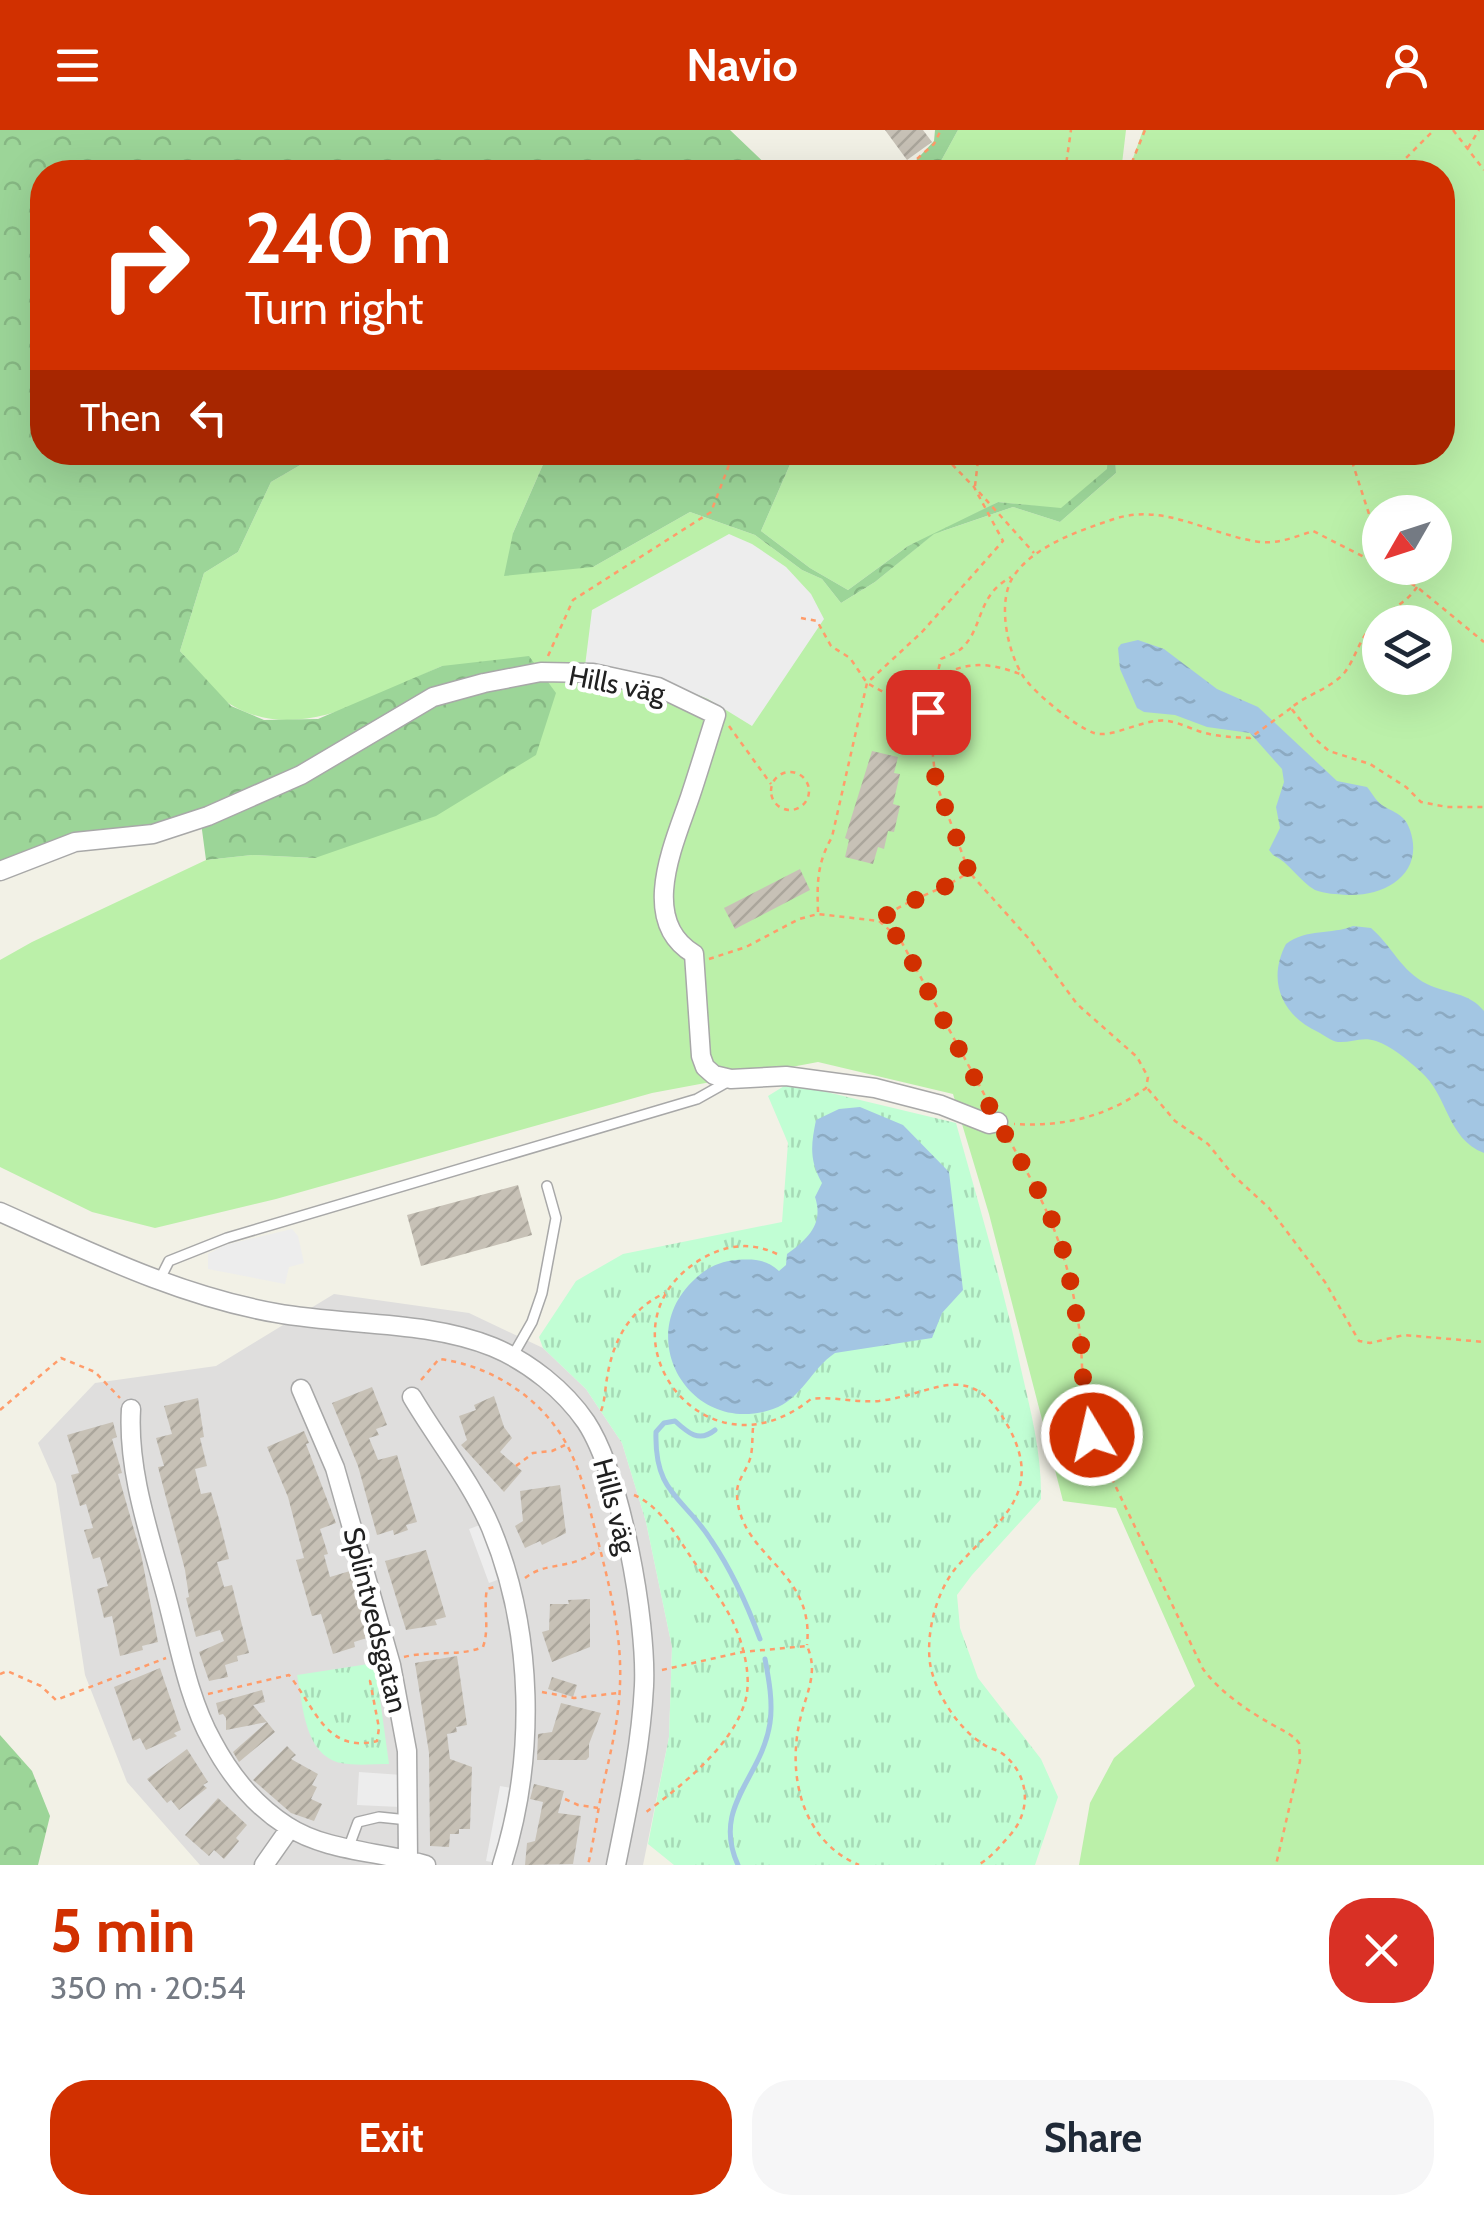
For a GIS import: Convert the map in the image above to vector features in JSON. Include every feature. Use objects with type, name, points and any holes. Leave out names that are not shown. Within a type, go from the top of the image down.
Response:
[{"type":"street","name":"Hills väg","points":[[0,871],[75,842],[153,834],[208,816],[300,776],[434,697],[484,682],[541,672],[593,673],[658,687],[716,715]]},
{"type":"street","points":[[716,715],[666,876],[664,899],[669,929],[694,954],[701,1056],[714,1075],[731,1079],[786,1076],[875,1088],[940,1105],[989,1124],[998,1122]]},
{"type":"street","name":"Hills väg","points":[[0,1212],[120,1267],[193,1294],[276,1314],[454,1335],[494,1347],[560,1390],[588,1425],[607,1471],[641,1613],[644,1684],[638,1748],[616,1865]]},
{"type":"street","name":"Splintvedsgatan","points":[[131,1410],[129,1444],[182,1654],[210,1738],[232,1776],[263,1808],[290,1828],[348,1849],[417,1862],[408,1820],[407,1751],[390,1660],[336,1468],[301,1389]]},
{"type":"street","points":[[412,1397],[472,1489],[490,1526],[505,1567],[523,1650],[521,1764],[502,1865]]},
{"type":"street","points":[[264,1865],[290,1828]]},
{"type":"lane","points":[[160,1280],[169,1262],[227,1238],[697,1099],[731,1079]]},
{"type":"lane","points":[[512,1357],[532,1322],[542,1293],[556,1218],[547,1186]]},
{"type":"lane","points":[[348,1849],[358,1822],[379,1817],[408,1820]]},
{"type":"path","points":[[916,160],[934,144],[941,130]]},
{"type":"path","points":[[1067,160],[1072,130]]},
{"type":"path","points":[[1133,160],[1145,130]]},
{"type":"path","points":[[1404,160],[1434,130]]},
{"type":"path","points":[[1452,130],[1484,170]]},
{"type":"path","points":[[1467,150],[1478,130]]},
{"type":"path","points":[[541,672],[573,600],[712,512],[729,465]]},
{"type":"path","points":[[952,465],[1034,553]]},
{"type":"path","points":[[818,914],[816,875],[821,855],[832,837],[867,683],[922,632],[1003,541],[974,488],[977,465]]},
{"type":"path","points":[[1352,465],[1362,495]]},
{"type":"path","points":[[998,1122],[1043,1125],[1103,1113],[1146,1088],[1148,1077],[1137,1057],[1077,1004],[1030,940],[969,872],[936,783],[928,712],[941,660],[962,648],[982,605],[1034,553],[1136,512],[1172,515],[1218,532],[1265,542],[1314,531],[1362,556]]},
{"type":"path","points":[[1013,576],[1005,600],[1008,633],[1022,675]]},
{"type":"path","points":[[938,678],[954,668],[992,664],[1022,675],[1056,707],[1094,733],[1168,721],[1206,734],[1252,737],[1305,696],[1334,684],[1346,671],[1370,627],[1402,604],[1417,586],[1484,642]]},
{"type":"path","points":[[800,618],[816,621],[831,646],[850,658],[867,683],[914,709],[928,712]]},
{"type":"path","points":[[1291,708],[1329,751],[1370,764],[1406,786],[1421,802],[1484,807]]},
{"type":"path","points":[[716,715],[726,722],[772,786],[772,798],[786,810],[799,808],[807,798],[808,786],[796,774],[778,776],[772,786]]},
{"type":"path","points":[[879,921],[890,912],[946,888],[969,872]]},
{"type":"path","points":[[694,954],[708,960],[728,954],[818,914],[879,921],[900,939],[1046,1204],[1064,1253],[1083,1357],[1083,1408],[1092,1435],[1203,1669],[1232,1697],[1289,1732],[1299,1743],[1295,1785],[1276,1865]]},
{"type":"path","points":[[1146,1088],[1176,1121],[1208,1144],[1233,1175],[1269,1208],[1325,1282],[1359,1341],[1370,1343],[1404,1335],[1484,1342]]},
{"type":"path","points":[[777,1254],[753,1245],[718,1251],[683,1274],[666,1292],[656,1312],[654,1328],[663,1373],[689,1407],[727,1423],[753,1426],[768,1424],[796,1411],[811,1399],[882,1400],[908,1396],[924,1388],[964,1384],[987,1398],[1012,1434],[1021,1466],[1021,1484],[1014,1504],[1002,1522],[953,1572],[940,1596],[929,1636],[930,1666],[948,1706],[983,1744],[1011,1762],[1026,1796],[1026,1812],[1015,1830],[978,1865]]},
{"type":"path","points":[[597,1416],[603,1408],[608,1373],[621,1332],[646,1302],[666,1292]]},
{"type":"path","points":[[0,1410],[61,1358],[96,1372],[131,1410]]},
{"type":"path","points":[[412,1397],[422,1377],[439,1360],[488,1371],[529,1399],[566,1444],[584,1488],[610,1589],[618,1636],[619,1693],[588,1865]]},
{"type":"path","points":[[753,1426],[751,1456],[737,1496],[749,1534],[797,1590],[809,1625],[807,1646],[814,1660],[812,1685],[800,1719],[796,1781],[806,1813],[820,1838],[844,1859],[859,1865]]},
{"type":"path","points":[[516,1466],[533,1453],[552,1452],[566,1444]]},
{"type":"path","points":[[630,1493],[646,1500],[671,1528],[734,1623],[748,1672],[745,1704],[732,1728],[714,1751],[644,1814]]},
{"type":"path","points":[[662,1670],[742,1652],[807,1646]]},
{"type":"path","points":[[0,1674],[7,1671],[41,1686],[56,1700],[145,1664],[182,1654]]},
{"type":"path","points":[[525,1693],[574,1698],[619,1693]]},
{"type":"path","points":[[565,1799],[600,1808]]},
{"type":"shaded area","points":[[729,534],[786,567],[811,594],[824,619],[752,726],[708,699],[655,678],[585,666],[592,610]]},
{"type":"shaded area","points":[[292,1229],[298,1236],[304,1263],[289,1267],[285,1284],[208,1269],[208,1254],[225,1245]]},
{"type":"shaded area","points":[[334,1294],[469,1313],[543,1348],[586,1389],[622,1443],[646,1522],[672,1647],[669,1737],[643,1865],[200,1865],[127,1782],[85,1675],[56,1484],[38,1443],[95,1383],[216,1366]]},
{"type":"shaded area","points":[[480,1525],[500,1579],[489,1583],[469,1529]]},
{"type":"shaded area","points":[[359,1772],[402,1775],[400,1807],[357,1805]]},
{"type":"shaded area","points":[[500,1786],[511,1788],[497,1863],[486,1861]]},
{"type":"green space","points":[[0,130],[730,130],[761,160],[30,160],[30,465],[300,465],[271,482],[238,552],[204,573],[180,651],[231,706],[264,720],[318,719],[442,666],[529,656],[556,693],[536,755],[436,816],[315,858],[252,855],[206,860],[200,815],[0,864]]},
{"type":"green space","points":[[935,130],[958,130],[942,160],[916,160],[934,141]]},
{"type":"green space","points":[[958,130],[1126,130],[1122,160],[942,160]]},
{"type":"green space","points":[[1143,130],[1484,130],[1484,1865],[1079,1865],[1090,1803],[1114,1758],[1195,1686],[1116,1508],[1063,1501],[989,1214],[953,1094],[818,1062],[652,1093],[276,1199],[155,1228],[92,1212],[0,1167],[0,960],[206,860],[252,855],[315,858],[442,666],[367,701],[314,717],[287,720],[261,717],[235,707],[213,689],[180,651],[204,573],[238,552],[271,482],[300,465],[543,465],[513,533],[593,567],[690,512],[755,535],[802,570],[822,579],[841,603],[875,582],[931,536],[908,546],[848,590],[810,568],[761,531],[790,465],[1108,465],[1061,509],[998,502],[940,532],[1013,507],[1060,522],[1116,473],[1116,465],[1455,465],[1455,160],[1132,160]]},
{"type":"green space","points":[[543,465],[790,465],[761,531],[810,568],[848,590],[908,546],[998,502],[1061,508],[1107,465],[1116,465],[1116,473],[1060,522],[1013,507],[934,534],[875,582],[841,603],[822,579],[802,570],[755,535],[690,512],[593,567],[504,576],[513,533]]},
{"type":"green space","points":[[789,1083],[956,1123],[999,1276],[1038,1450],[1041,1483],[1041,1499],[957,1595],[960,1628],[978,1678],[1041,1759],[1058,1797],[1035,1865],[674,1865],[648,1844],[669,1737],[672,1647],[646,1522],[622,1443],[586,1389],[543,1348],[539,1337],[576,1281],[623,1254],[782,1222],[788,1143],[768,1096]]},
{"type":"green space","points":[[375,1663],[389,1764],[341,1763],[319,1750],[312,1739],[297,1675]]},
{"type":"green space","points":[[0,1735],[32,1771],[50,1816],[38,1865],[0,1865]]},
{"type":"water","points":[[1138,640],[1164,649],[1217,689],[1258,707],[1337,781],[1367,787],[1380,803],[1399,814],[1408,825],[1413,846],[1407,870],[1388,887],[1361,895],[1323,892],[1304,882],[1269,850],[1280,828],[1276,807],[1284,782],[1282,769],[1250,733],[1207,727],[1175,715],[1137,708],[1120,669],[1118,648]]},
{"type":"water","points":[[1353,926],[1371,928],[1418,979],[1465,997],[1484,1011],[1484,1153],[1462,1137],[1430,1081],[1399,1054],[1371,1040],[1333,1040],[1305,1025],[1287,1006],[1278,983],[1280,957],[1286,944],[1302,936]]},
{"type":"water","points":[[860,1107],[903,1125],[949,1172],[963,1290],[942,1313],[932,1338],[835,1353],[792,1398],[773,1409],[743,1414],[717,1409],[695,1396],[679,1377],[670,1353],[669,1328],[677,1302],[699,1275],[719,1264],[754,1260],[779,1271],[786,1265],[787,1254],[816,1223],[815,1197],[822,1183],[812,1152],[816,1120],[839,1109]]},
{"type":"building","points":[[885,130],[923,130],[932,142],[907,160]]},
{"type":"building","points":[[872,751],[898,757],[894,773],[900,774],[893,804],[900,806],[894,832],[888,831],[884,849],[878,847],[873,864],[845,857],[849,840],[845,838]]},
{"type":"building","points":[[800,869],[810,890],[735,929],[724,908]]},
{"type":"building","points":[[518,1185],[532,1235],[421,1266],[407,1215]]},
{"type":"building","points":[[372,1387],[387,1425],[376,1429],[379,1435],[369,1438],[378,1460],[397,1455],[417,1522],[394,1535],[393,1530],[377,1535],[358,1466],[332,1403]]},
{"type":"building","points":[[494,1396],[504,1427],[512,1438],[500,1452],[522,1471],[504,1492],[461,1445],[467,1440],[459,1416],[476,1410],[474,1405]]},
{"type":"building","points":[[198,1398],[204,1437],[200,1438],[207,1466],[195,1469],[201,1494],[211,1492],[219,1519],[229,1559],[217,1562],[224,1587],[232,1585],[249,1653],[225,1665],[228,1677],[209,1681],[199,1652],[224,1641],[220,1630],[196,1637],[186,1598],[189,1597],[185,1570],[158,1467],[164,1466],[156,1438],[172,1434],[164,1406]]},
{"type":"building","points":[[113,1422],[117,1437],[112,1439],[122,1473],[118,1474],[141,1554],[158,1642],[120,1656],[112,1616],[104,1618],[97,1589],[108,1586],[100,1557],[93,1559],[84,1530],[93,1528],[86,1504],[80,1506],[71,1475],[79,1473],[67,1435]]},
{"type":"building","points":[[304,1431],[336,1523],[320,1529],[330,1577],[350,1571],[370,1637],[333,1654],[321,1614],[312,1616],[296,1560],[304,1558],[288,1497],[267,1447]]},
{"type":"building","points":[[560,1485],[566,1533],[542,1545],[540,1541],[525,1548],[515,1526],[523,1521],[520,1491]]},
{"type":"building","points":[[426,1550],[446,1617],[435,1620],[437,1625],[406,1630],[385,1561]]},
{"type":"building","points":[[590,1599],[590,1647],[552,1662],[542,1632],[549,1630],[550,1604]]},
{"type":"building","points":[[457,1656],[467,1725],[447,1734],[450,1759],[472,1767],[470,1829],[450,1834],[449,1847],[430,1846],[429,1753],[415,1663]]},
{"type":"building","points":[[160,1668],[181,1730],[174,1733],[177,1736],[146,1750],[140,1738],[133,1741],[114,1687]]},
{"type":"building","points":[[552,1677],[577,1685],[573,1697],[548,1689]]},
{"type":"building","points":[[262,1690],[265,1702],[253,1705],[267,1722],[226,1730],[226,1718],[219,1715],[216,1703]]},
{"type":"building","points":[[561,1703],[601,1713],[586,1760],[537,1760],[538,1734],[552,1732]]},
{"type":"building","points":[[267,1722],[275,1732],[239,1762],[233,1752]]},
{"type":"building","points":[[287,1746],[296,1755],[291,1759],[318,1774],[311,1799],[322,1804],[314,1821],[291,1813],[253,1780]]},
{"type":"building","points":[[187,1749],[208,1782],[203,1785],[207,1788],[179,1810],[171,1800],[167,1803],[147,1779]]},
{"type":"building","points":[[534,1784],[564,1791],[558,1813],[581,1816],[573,1864],[525,1865],[527,1843],[535,1841],[543,1802],[530,1799]]},
{"type":"building","points":[[218,1798],[247,1825],[224,1859],[214,1850],[209,1856],[185,1835]]},
{"type":"waterway","points":[[715,1430],[699,1436],[675,1421],[664,1423],[656,1432],[660,1469],[665,1482],[726,1564],[760,1639]]},
{"type":"waterway","points":[[738,1865],[730,1826],[770,1723],[765,1659]]},
{"type":"route","points":[[928,712],[936,783],[969,872],[946,888],[890,912],[879,921],[900,939],[1046,1204],[1072,1289],[1083,1357],[1083,1408],[1092,1435]]}]
